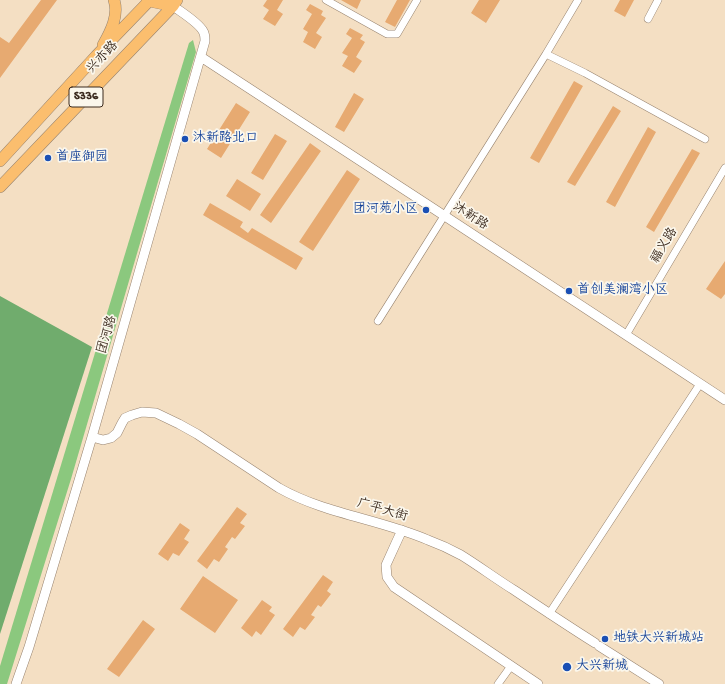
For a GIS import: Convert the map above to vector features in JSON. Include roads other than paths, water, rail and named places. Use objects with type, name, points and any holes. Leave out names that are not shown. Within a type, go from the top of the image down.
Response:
[{"type":"main road","points":[[96,56],[106,40],[114,20],[116,6],[114,0]]},
{"type":"main road","points":[[149,0],[172,2]]},
{"type":"main road","name":"兴亦路","points":[[0,161],[149,0]]},
{"type":"main road","name":"兴亦路","points":[[0,187],[172,2]]},
{"type":"street","points":[[326,0],[387,34],[397,34],[417,0]]},
{"type":"street","points":[[378,321],[546,54],[578,0]]},
{"type":"street","points":[[648,19],[658,0]]},
{"type":"street","name":"团河路","points":[[16,684],[29,648],[92,437],[205,41],[204,33],[201,27],[172,2]]},
{"type":"street","points":[[546,54],[585,73],[705,139]]},
{"type":"street","name":"沐新路","points":[[201,57],[725,400]]},
{"type":"street","name":"福义路","points":[[626,335],[725,168]]},
{"type":"street","points":[[550,614],[700,384]]},
{"type":"street","name":"广平大街","points":[[92,437],[103,440],[111,438],[117,433],[125,418],[132,414],[142,412],[156,413],[197,434],[279,488],[302,500],[402,530],[426,539],[462,556],[659,684]]},
{"type":"street","points":[[402,530],[386,565],[387,577],[394,587],[538,684]]},
{"type":"street","points":[[498,684],[511,666]]},
{"type":"place","name":"沐新路北口","points":[[185,139]]},
{"type":"place","name":"首座御园","points":[[48,158]]},
{"type":"place","name":"团河苑小区","points":[[426,210]]},
{"type":"place","name":"首创美澜湾小区","points":[[569,291]]},
{"type":"place","name":"地铁大兴新城站","points":[[605,639]]},
{"type":"place","name":"大兴新城","points":[[567,667]]}]
